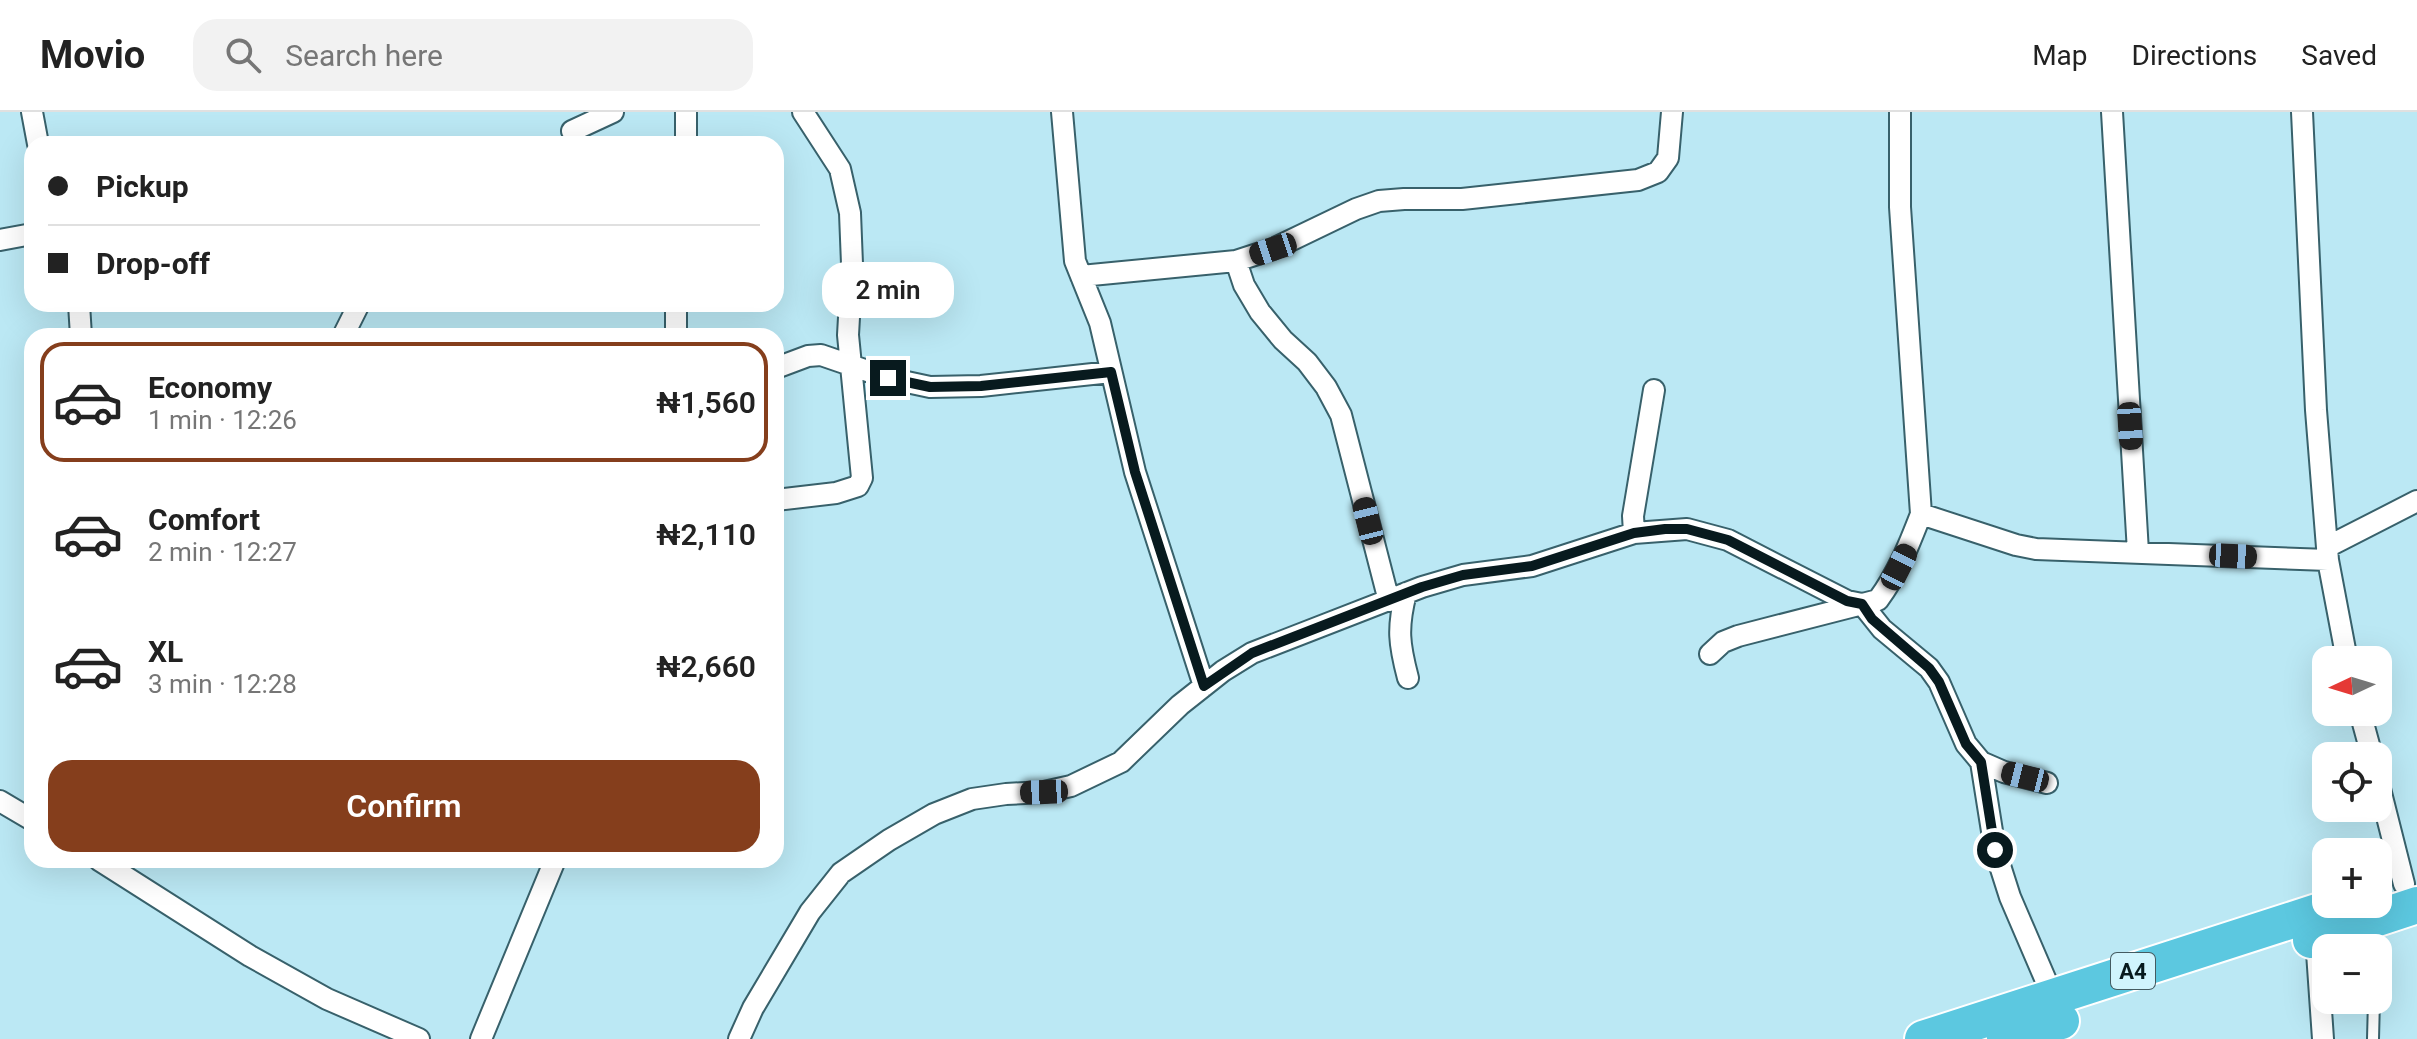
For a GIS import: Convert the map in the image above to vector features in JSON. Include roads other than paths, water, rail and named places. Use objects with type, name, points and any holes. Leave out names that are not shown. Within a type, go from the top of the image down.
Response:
[{"type":"highway","name":"A4","points":[[2325,934],[2394,905]]},
{"type":"highway","name":"A4","points":[[1923,1039],[2312,914]]},
{"type":"highway","name":"A4","points":[[2005,1039],[2312,939]]},
{"type":"street","points":[[32,112],[36,136]]},
{"type":"street","points":[[572,131],[613,112]]},
{"type":"street","points":[[686,112],[686,136]]},
{"type":"street","points":[[784,499],[836,493],[858,486],[862,478],[849,366],[850,213],[840,169],[803,112]]},
{"type":"street","points":[[1062,112],[1073,247],[1100,323],[1135,472],[1204,686]]},
{"type":"street","points":[[1081,276],[1236,261],[1273,249],[1379,201],[1462,199],[1638,180],[1658,172],[1668,158],[1672,112]]},
{"type":"street","points":[[1710,654],[1723,642],[1738,636],[1878,600],[1891,582],[1921,514],[1900,207],[1900,112]]},
{"type":"street","points":[[2112,112],[2138,552]]},
{"type":"street","points":[[2302,112],[2316,410],[2328,554],[2344,646]]},
{"type":"street","points":[[0,240],[24,236]]},
{"type":"street","points":[[1236,261],[1244,285],[1260,312],[1283,340],[1307,362],[1326,387],[1341,415],[1398,597],[1399,643],[1408,678]]},
{"type":"street","points":[[784,365],[808,356],[821,355],[849,366],[930,387],[981,386],[1111,372]]},
{"type":"street","points":[[1634,533],[1633,516],[1654,390]]},
{"type":"street","points":[[1921,514],[2036,549],[2328,554],[2417,501]]},
{"type":"street","points":[[739,1039],[753,1008],[810,912],[841,873],[889,840],[972,799],[1044,792],[1071,786],[1121,762],[1180,705],[1252,653],[1463,575],[1532,566],[1634,533],[1687,529],[1728,540],[1847,601],[1862,604],[1882,629],[1929,668],[1939,682],[1966,744],[1981,762],[2004,772],[2047,783]]},
{"type":"street","points":[[1981,762],[1995,850],[2010,897],[2053,997]]},
{"type":"street","points":[[0,801],[24,815]]},
{"type":"street","points":[[2383,822],[2394,905]]},
{"type":"street","points":[[112,868],[301,985],[419,1039]]},
{"type":"street","points":[[481,1039],[552,868]]},
{"type":"street","points":[[2321,1014],[2323,1039]]},
{"type":"lane","points":[[2373,1039],[2374,1014]]}]
